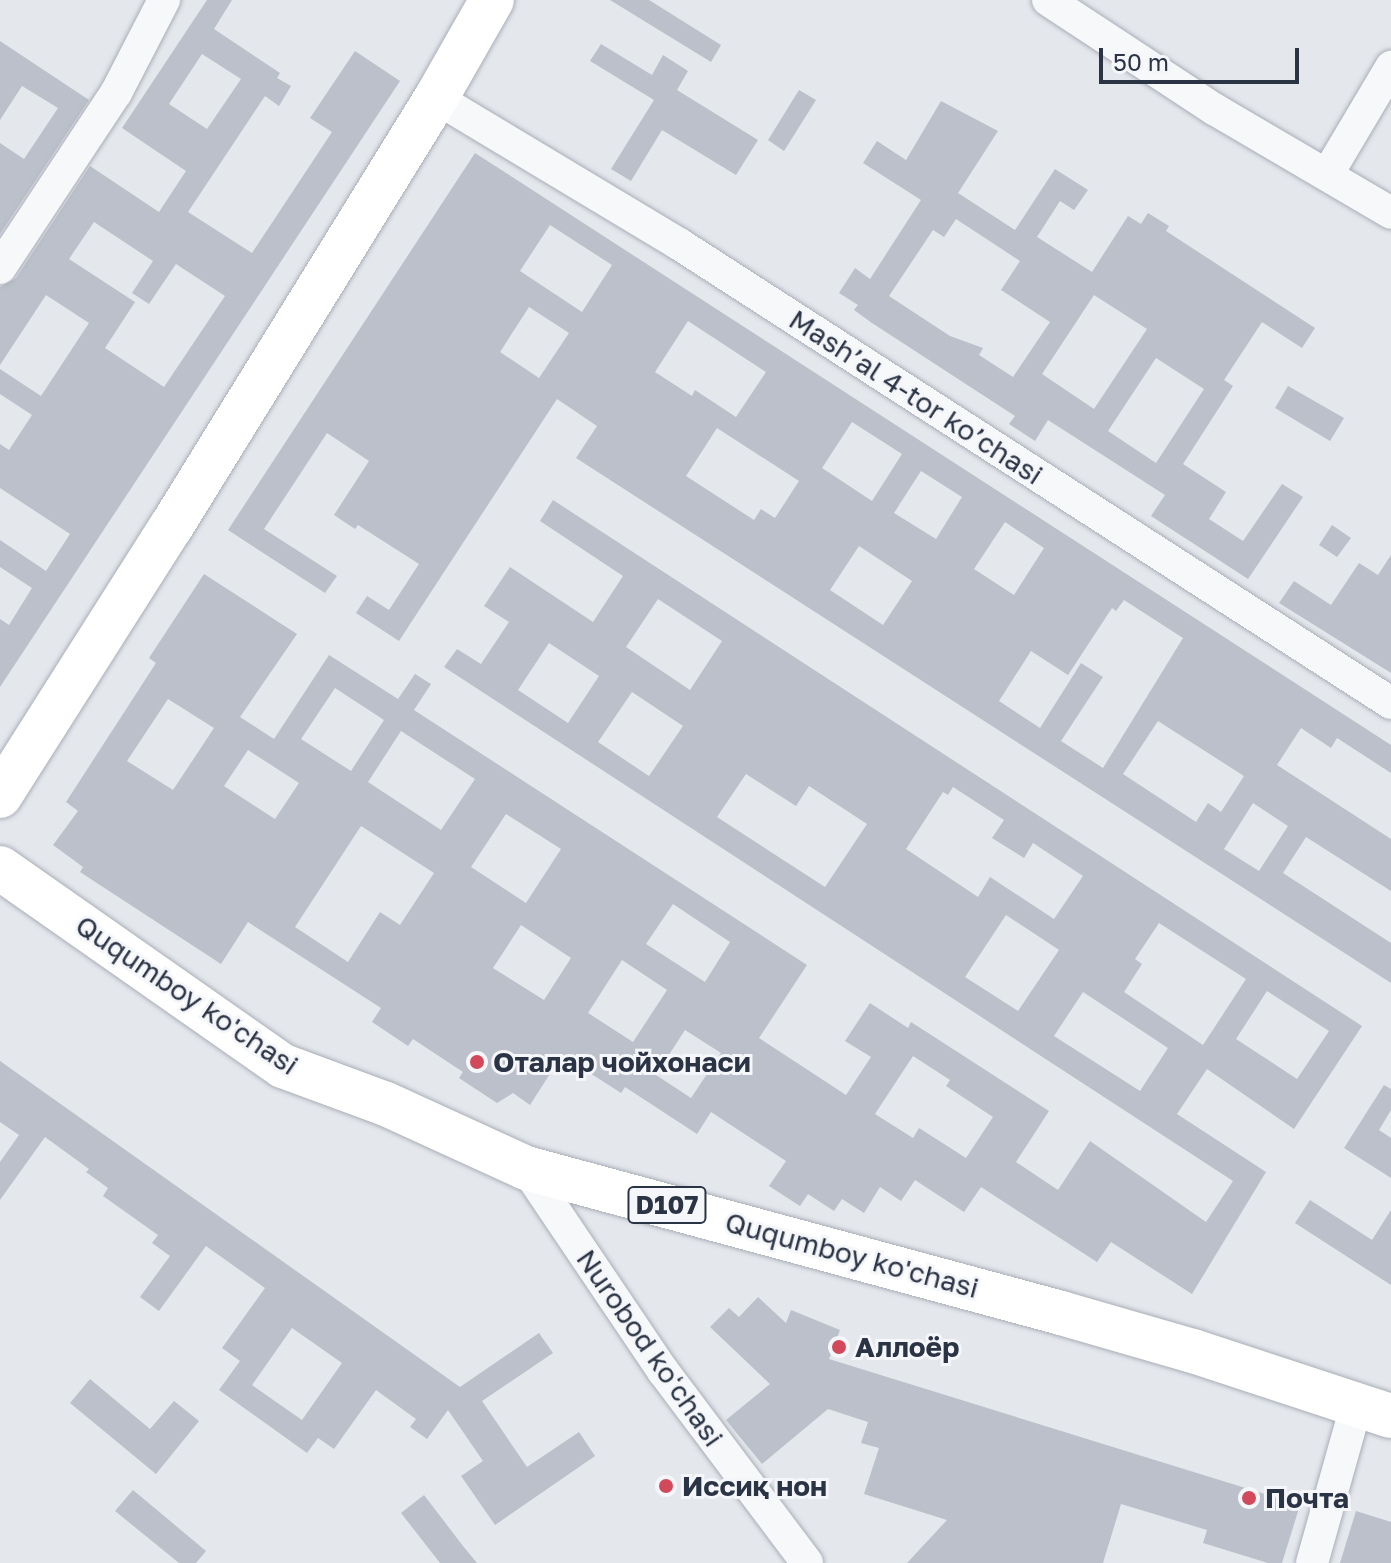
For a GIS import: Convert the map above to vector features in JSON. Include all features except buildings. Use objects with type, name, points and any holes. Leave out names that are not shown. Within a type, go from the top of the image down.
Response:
[{"type":"main road","points":[[0,796],[436,98],[492,0]]},
{"type":"main road","name":"Ququmboy ko'chasi","points":[[0,868],[283,1066],[386,1104],[526,1168],[1033,1305],[1193,1351],[1374,1411]]},
{"type":"street","points":[[0,268],[116,93],[164,0]]},
{"type":"street","points":[[1048,0],[1214,109],[1391,213]]},
{"type":"street","points":[[1327,175],[1391,67]]},
{"type":"street","name":"Mashʼal 4-tor koʼchasi","points":[[436,98],[679,244],[1391,703]]},
{"type":"street","name":"Nurobod koʻchasi","points":[[526,1168],[663,1371],[807,1563]]},
{"type":"street","points":[[1312,1563],[1374,1411]]},
{"type":"place","name":"Оталар чойхонаси","points":[[477,1062]]},
{"type":"place","name":"Аллоёр","points":[[839,1347]]},
{"type":"place","name":"Иссиқ нон","points":[[666,1486]]},
{"type":"place","name":"Почта","points":[[1249,1498]]}]
